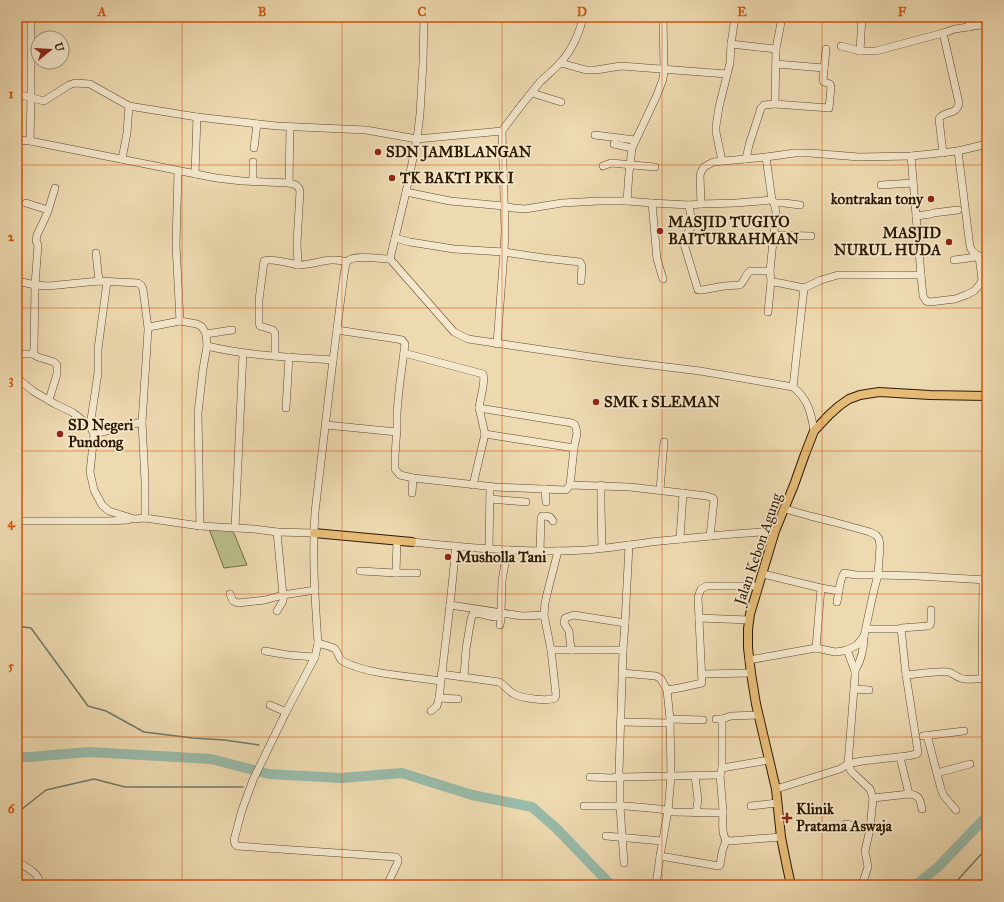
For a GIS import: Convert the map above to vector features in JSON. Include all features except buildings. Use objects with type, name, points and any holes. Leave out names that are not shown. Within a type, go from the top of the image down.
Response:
[{"type":"main road","name":"Jalan Kebon Agung","points":[[791,885],[781,837],[776,789],[758,716],[751,673],[748,648],[749,620],[775,531],[785,509],[814,431],[839,406],[849,399],[860,395],[879,392],[987,396]]},
{"type":"main road","points":[[314,533],[412,542]]},
{"type":"street","points":[[30,141],[31,17]]},
{"type":"street","points":[[390,259],[396,238],[417,139],[423,62],[424,17]]},
{"type":"street","points":[[498,344],[505,231],[502,131],[543,79],[561,63],[579,33],[583,17]]},
{"type":"street","points":[[627,201],[632,148],[661,87],[664,70],[663,17]]},
{"type":"street","points":[[722,161],[716,126],[719,106],[730,63],[735,17]]},
{"type":"street","points":[[775,104],[776,49],[782,17]]},
{"type":"street","points":[[860,50],[862,17]]},
{"type":"street","points":[[968,17],[970,27]]},
{"type":"street","points":[[841,46],[860,50],[876,51],[955,29],[987,24]]},
{"type":"street","points":[[943,33],[960,103],[957,109],[953,112],[942,115],[939,119],[943,153]]},
{"type":"street","points":[[731,44],[776,49]]},
{"type":"street","points":[[746,159],[761,108],[764,104],[830,108],[832,87],[830,84],[823,81],[826,49]]},
{"type":"street","points":[[561,63],[586,70],[620,66],[727,74]]},
{"type":"street","points":[[776,64],[824,68]]},
{"type":"street","points":[[17,94],[44,101],[69,85],[75,83],[90,84],[129,106],[197,118],[290,127],[366,130],[417,139],[502,131]]},
{"type":"street","points":[[532,93],[561,102]]},
{"type":"street","points":[[122,159],[127,133],[129,106]]},
{"type":"street","points":[[195,174],[197,118]]},
{"type":"street","points":[[254,148],[257,124]]},
{"type":"street","points":[[289,183],[290,127]]},
{"type":"street","points":[[595,135],[635,140]]},
{"type":"street","points":[[17,140],[30,141],[216,178],[295,184],[299,187],[300,191],[297,243],[298,265]]},
{"type":"street","points":[[614,144],[632,148]]},
{"type":"street","points":[[701,204],[700,175],[702,170],[704,166],[708,164],[722,161],[795,153],[859,157],[910,156],[958,151],[987,144]]},
{"type":"street","points":[[910,156],[923,296],[926,301],[930,302],[955,299],[966,295],[974,291],[985,281],[979,256],[973,253],[968,239],[958,151]]},
{"type":"street","points":[[766,157],[776,212],[770,271],[771,282],[768,312]]},
{"type":"street","points":[[253,162],[253,182]]},
{"type":"street","points":[[603,166],[611,163],[655,167]]},
{"type":"street","points":[[178,171],[176,245],[180,321]]},
{"type":"street","points":[[881,185],[913,183]]},
{"type":"street","points":[[33,354],[38,245],[36,241],[55,188]]},
{"type":"street","points":[[406,192],[450,201],[513,208],[599,201],[627,201],[689,205],[773,202],[800,205]]},
{"type":"street","points":[[26,203],[48,210]]},
{"type":"street","points":[[652,203],[657,259],[663,278]]},
{"type":"street","points":[[689,205],[692,224],[685,236],[684,244],[698,290],[740,285],[750,271],[770,271]]},
{"type":"street","points":[[916,216],[931,214],[933,216],[958,211]]},
{"type":"street","points":[[774,235],[811,236]]},
{"type":"street","points":[[396,238],[410,242],[454,249],[504,252],[580,262],[582,266],[581,281]]},
{"type":"street","points":[[96,253],[99,281]]},
{"type":"street","points":[[954,260],[983,256],[987,254]]},
{"type":"street","points":[[387,885],[398,862],[396,857],[237,846],[234,840],[242,810],[253,780],[315,657],[318,643],[315,590],[315,512],[344,274],[347,262],[350,259],[360,257],[390,259],[454,332],[468,339],[618,361],[700,371],[793,387],[803,396],[807,404],[814,431]]},
{"type":"street","points":[[275,356],[275,333],[273,330],[260,326],[259,323],[264,261],[273,260],[298,265],[331,259],[339,259],[347,262]]},
{"type":"street","points":[[771,282],[804,288],[821,280],[838,275],[922,275]]},
{"type":"street","points":[[17,281],[48,286],[99,281],[133,282],[141,285],[143,289],[148,328],[142,422],[145,518]]},
{"type":"street","points":[[90,426],[98,374],[98,349],[107,282]]},
{"type":"street","points":[[793,387],[804,288]]},
{"type":"street","points":[[148,328],[151,326],[180,321],[197,324],[202,327],[206,334],[207,346],[198,413],[200,526]]},
{"type":"street","points":[[206,334],[232,330]]},
{"type":"street","points":[[337,330],[402,340],[405,344],[399,390],[395,456],[395,469],[400,475],[413,478],[490,487],[566,490],[570,484],[577,432],[572,423],[479,408]]},
{"type":"street","points":[[207,346],[244,353],[333,360]]},
{"type":"street","points":[[235,528],[244,353]]},
{"type":"street","points":[[404,353],[482,374],[484,376],[479,408],[485,434],[473,485]]},
{"type":"street","points":[[17,354],[33,354],[54,362],[57,365],[57,374],[49,400]]},
{"type":"street","points":[[286,408],[289,357]]},
{"type":"street","points":[[17,378],[33,391],[72,412],[90,426],[94,434],[90,472],[94,490],[102,505],[109,511],[134,519]]},
{"type":"street","points":[[94,434],[142,422]]},
{"type":"street","points":[[326,425],[397,432]]},
{"type":"street","points":[[485,434],[574,448]]},
{"type":"street","points":[[660,490],[664,442]]},
{"type":"street","points":[[412,494],[413,478]]},
{"type":"street","points":[[570,484],[660,490],[713,498],[714,503],[710,536]]},
{"type":"street","points":[[601,485],[602,548]]},
{"type":"street","points":[[489,548],[490,487]]},
{"type":"street","points":[[545,489],[546,502]]},
{"type":"street","points":[[680,539],[683,493]]},
{"type":"street","points":[[490,499],[526,502]]},
{"type":"street","points":[[785,509],[870,532],[876,535],[879,539],[878,575],[864,636],[863,654],[855,670],[848,764],[851,771],[870,788],[873,798],[870,829],[865,851],[868,866],[862,885]]},
{"type":"street","points":[[540,551],[541,518],[542,516],[550,517],[553,521]]},
{"type":"street","points":[[17,520],[106,521],[145,518],[200,526],[277,532],[314,533]]},
{"type":"street","points":[[412,542],[507,550],[558,551],[602,548],[733,533],[775,531]]},
{"type":"street","points":[[277,532],[283,595],[283,601],[277,611]]},
{"type":"street","points":[[396,573],[397,541]]},
{"type":"street","points":[[624,864],[619,772],[623,650],[629,545]]},
{"type":"street","points":[[431,711],[437,706],[439,698],[456,546]]},
{"type":"street","points":[[500,626],[502,613],[502,581],[507,550]]},
{"type":"street","points":[[318,643],[334,649],[338,653],[339,658],[343,661],[364,669],[419,678],[464,676],[499,682],[506,686],[512,693],[528,698],[555,698],[556,695],[551,650],[544,615],[545,603],[558,551]]},
{"type":"street","points":[[360,571],[417,573]]},
{"type":"street","points":[[837,602],[841,579],[844,573],[856,575],[917,576],[985,581],[985,679],[965,679],[947,672],[924,673],[906,676]]},
{"type":"street","points":[[763,574],[839,591]]},
{"type":"street","points":[[667,690],[700,684],[702,681],[698,597],[700,589],[704,587],[758,586]]},
{"type":"street","points":[[816,648],[821,588]]},
{"type":"street","points":[[230,594],[233,601],[238,603],[265,600],[283,595],[315,590]]},
{"type":"street","points":[[450,604],[522,616],[544,615]]},
{"type":"street","points":[[870,629],[901,629],[902,627],[928,626],[931,622],[931,610]]},
{"type":"street","points":[[464,676],[466,649],[473,614],[476,613],[496,617],[502,613]]},
{"type":"street","points":[[571,650],[569,631],[564,623],[565,618],[568,616],[574,615],[625,623]]},
{"type":"street","points":[[699,618],[749,620]]},
{"type":"street","points":[[776,789],[840,769],[848,764],[911,756],[918,753],[906,676],[901,629]]},
{"type":"street","points":[[750,660],[816,648],[835,652],[847,650],[860,642],[864,636]]},
{"type":"street","points":[[551,650],[623,650]]},
{"type":"street","points":[[847,650],[855,670]]},
{"type":"street","points":[[265,651],[288,655],[315,657]]},
{"type":"street","points":[[622,673],[656,676],[661,679],[667,690],[670,721],[671,776],[668,811],[656,885]]},
{"type":"street","points":[[702,674],[751,673]]},
{"type":"street","points":[[854,689],[869,690]]},
{"type":"street","points":[[439,698],[458,699]]},
{"type":"street","points":[[270,706],[286,712]]},
{"type":"street","points":[[660,856],[720,865],[726,840],[723,833],[719,719],[731,716],[758,716]]},
{"type":"street","points":[[620,722],[703,720]]},
{"type":"street","points":[[916,736],[964,731]]},
{"type":"street","points":[[927,735],[941,789],[944,796],[956,810]]},
{"type":"street","points":[[900,757],[909,794]]},
{"type":"street","points":[[590,776],[612,778],[620,776],[695,776],[721,772],[769,760]]},
{"type":"street","points":[[937,772],[970,764]]},
{"type":"street","points":[[695,776],[698,800],[696,813]]},
{"type":"street","points":[[873,798],[914,794],[919,798],[922,809]]},
{"type":"street","points":[[750,806],[777,803]]},
{"type":"street","points":[[584,806],[620,806],[696,813],[723,813]]},
{"type":"street","points":[[846,824],[870,829]]},
{"type":"street","points":[[606,836],[662,842]]},
{"type":"street","points":[[726,840],[730,841],[781,837]]},
{"type":"street","points":[[17,862],[39,877],[40,885]]},
{"type":"green space","points":[[209,529],[233,531],[247,565],[224,568]]},
{"type":"waterway","points":[[17,626],[31,628],[88,706],[106,711],[144,732],[259,745]]},
{"type":"waterway","points":[[17,757],[89,752],[211,759],[269,774],[341,778],[402,773],[472,795],[532,807],[556,828],[611,885]]},
{"type":"waterway","points":[[17,813],[46,790],[94,779],[125,787],[243,787]]},
{"type":"waterway","points":[[916,885],[939,866],[987,816]]},
{"type":"waterway","points":[[953,885],[987,848]]},
{"type":"place","name":"SDN JAMBLANGAN","points":[[378,152]]},
{"type":"place","name":"TK BAKTI PKK I","points":[[392,178]]},
{"type":"place","name":"kontrakan tony","points":[[931,199]]},
{"type":"place","name":"MASJID TUGIYO BAITURRAHMAN","points":[[660,231]]},
{"type":"place","name":"MASJID NURUL HUDA","points":[[949,242]]},
{"type":"place","name":"SMK 1 SLEMAN","points":[[596,402]]},
{"type":"place","name":"SD Negeri Pundong","points":[[60,434]]},
{"type":"place","name":"Musholla Tani","points":[[448,557]]},
{"type":"place","name":"Klinik Pratama Aswaja","points":[[787,818]]}]
